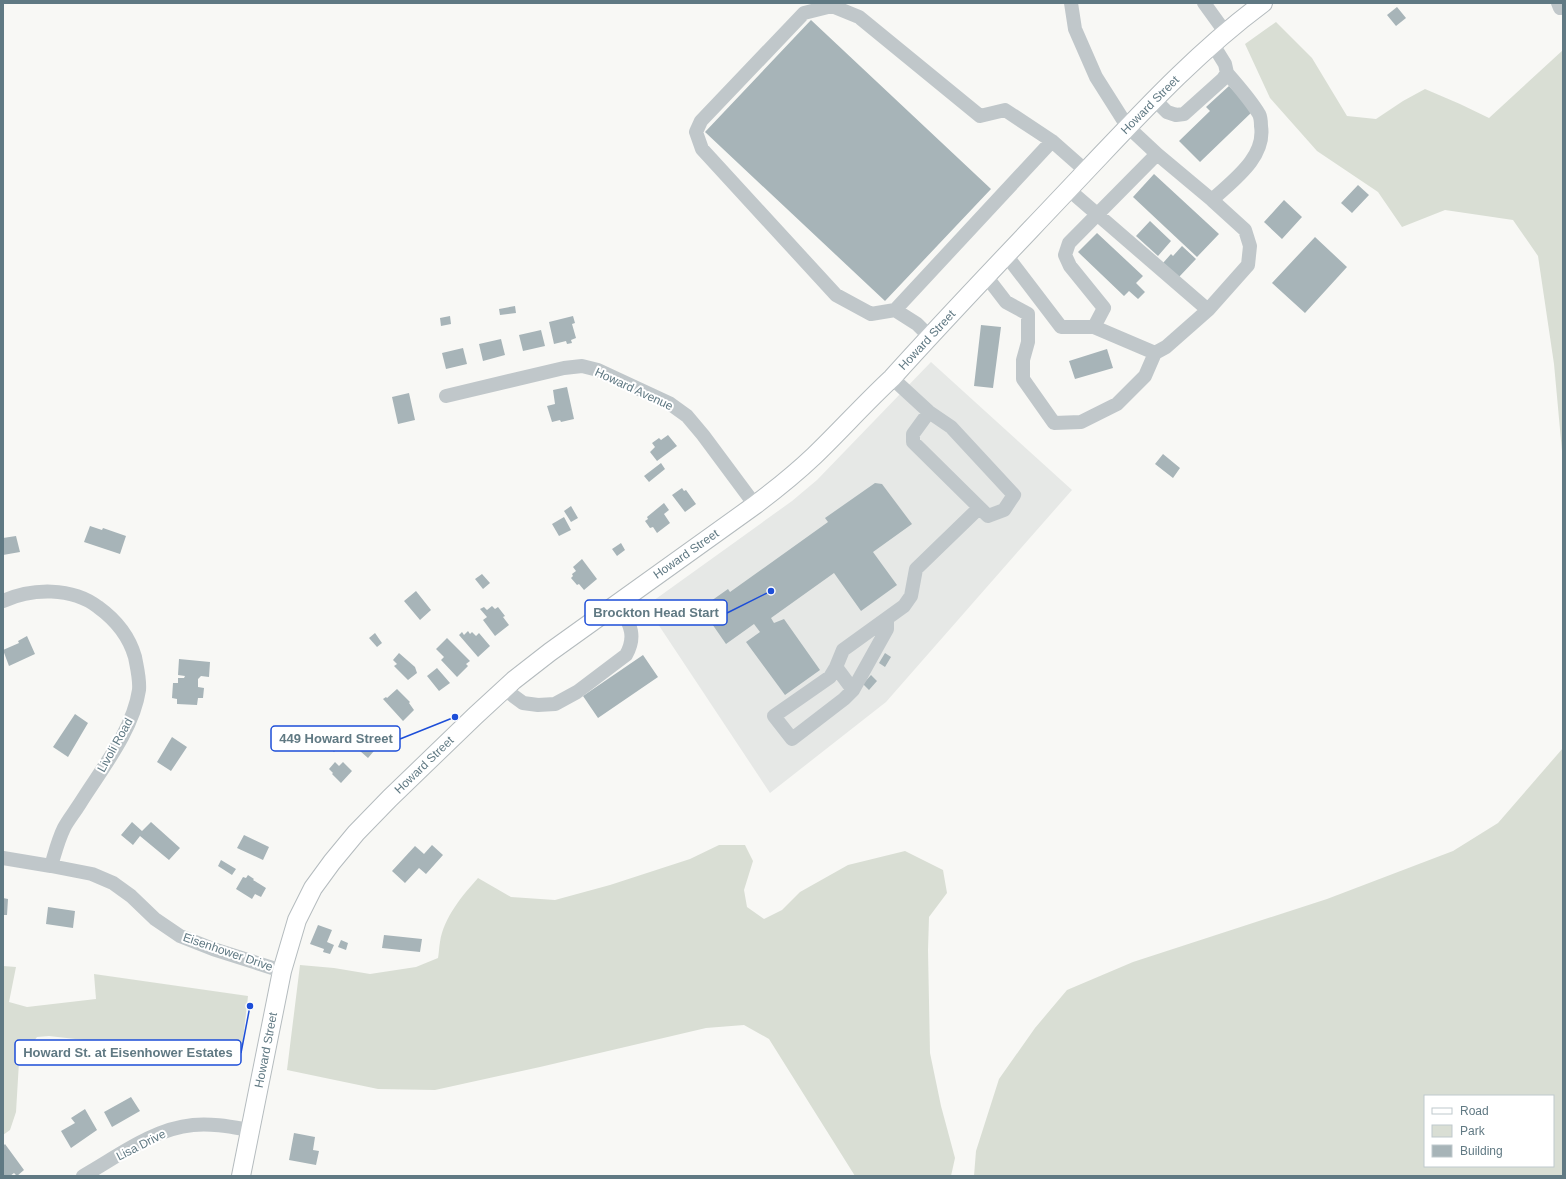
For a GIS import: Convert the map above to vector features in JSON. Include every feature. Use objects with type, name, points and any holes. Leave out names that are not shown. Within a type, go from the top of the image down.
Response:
[{"type":"main road","name":"Howard Street","points":[[241,1176],[282,971],[298,920],[312,888],[356,833],[390,798],[504,689],[550,652],[618,602],[755,505],[786,481],[813,457],[892,378],[929,336],[1127,126],[1219,38],[1263,3]]},
{"type":"street","points":[[986,276],[1006,302],[1028,314],[1028,342],[1023,360],[1024,379],[1054,423],[1081,422],[1117,404],[1145,376],[1155,353],[1166,347],[1208,310],[1248,265],[1250,246],[1245,230],[1127,126],[1096,77],[1075,29],[1071,3]]},
{"type":"street","points":[[1204,3],[1219,38],[1227,73],[1241,89],[1260,116],[1262,134],[1258,148],[1247,167],[1212,200]]},
{"type":"street","points":[[1052,141],[895,310],[871,314],[836,295],[702,149],[696,132],[701,121],[804,13],[832,6],[859,17],[980,116],[1005,110],[1052,141],[1086,171]]},
{"type":"street","points":[[1154,99],[1166,112],[1176,115],[1184,114],[1223,79],[1227,73]]},
{"type":"street","points":[[1094,327],[1104,308],[1070,266],[1065,255],[1069,243],[1157,154]]},
{"type":"street","points":[[1068,189],[1208,310]]},
{"type":"street","points":[[1006,255],[1061,327],[1094,327],[1155,353]]},
{"type":"street","points":[[895,310],[917,324],[929,336]]},
{"type":"street","name":"Howard Avenue","points":[[446,396],[564,368],[582,366],[598,370],[669,403],[687,416],[755,505]]},
{"type":"street","points":[[892,378],[929,412],[951,428],[1014,495],[1004,510],[988,516],[913,442],[913,434],[929,412]]},
{"type":"street","points":[[887,619],[887,629],[853,690],[844,699],[792,739],[774,716],[830,677],[843,650],[904,606],[911,596],[916,569],[979,508]]},
{"type":"street","name":"Livoli Road","points":[[3,601],[29,592],[50,591],[73,594],[92,602],[120,626],[132,647],[138,670],[139,689],[135,707],[124,734],[65,827],[56,846],[51,866]]},
{"type":"street","points":[[504,689],[523,703],[538,705],[555,704],[577,692],[626,655],[630,648],[632,636],[630,624],[618,602]]},
{"type":"street","points":[[836,667],[853,690]]},
{"type":"street","name":"Eisenhower Drive","points":[[3,858],[92,874],[113,883],[131,896],[155,919],[180,936],[213,949],[282,971]]},
{"type":"street","name":"Lisa Drive","points":[[83,1176],[162,1132],[194,1125],[213,1125],[250,1130]]},
{"type":"shaded area","points":[[931,362],[1072,490],[886,702],[770,793],[646,606],[792,501],[817,480]]},
{"type":"green space","points":[[1276,22],[1312,58],[1347,116],[1376,119],[1403,101],[1425,89],[1489,118],[1563,50],[1563,462],[1554,364],[1538,256],[1513,220],[1445,210],[1402,227],[1378,192],[1317,151],[1270,98],[1245,44]]},
{"type":"green space","points":[[1563,748],[1563,1176],[974,1176],[976,1151],[999,1079],[1035,1028],[1067,990],[1133,962],[1327,899],[1453,851],[1498,823]]},
{"type":"green space","points":[[719,845],[745,845],[753,861],[744,890],[747,907],[764,919],[782,910],[800,892],[848,865],[905,851],[943,870],[947,893],[929,917],[928,950],[930,1053],[941,1106],[955,1158],[951,1176],[855,1176],[769,1039],[744,1025],[706,1028],[435,1090],[378,1089],[287,1070],[300,965],[334,968],[370,974],[416,967],[438,958],[445,924],[454,907],[478,878],[511,897],[555,900],[610,885],[690,859]]},
{"type":"green space","points":[[3,966],[16,967],[9,1002],[27,1007],[96,999],[94,974],[248,996],[241,1058],[49,1036],[37,1037],[19,1062],[16,1112],[10,1130],[3,1135]]},
{"type":"building","points":[[1397,7],[1406,18],[1396,26],[1387,15]]},
{"type":"building","points":[[811,20],[991,189],[885,301],[705,132]]},
{"type":"building","points":[[1229,86],[1253,111],[1200,162],[1179,141],[1210,111],[1206,107]]},
{"type":"building","points":[[1154,174],[1219,234],[1197,257],[1133,197]]},
{"type":"building","points":[[1358,185],[1369,195],[1352,213],[1341,203]]},
{"type":"building","points":[[1284,200],[1302,217],[1282,239],[1264,222]]},
{"type":"building","points":[[1150,221],[1171,241],[1158,256],[1136,236]]},
{"type":"building","points":[[1097,233],[1143,276],[1136,283],[1145,292],[1138,299],[1129,291],[1124,296],[1078,252]]},
{"type":"building","points":[[1315,237],[1347,267],[1305,313],[1272,283]]},
{"type":"building","points":[[1182,246],[1196,259],[1179,277],[1163,263],[1171,254],[1173,256]]},
{"type":"building","points":[[515,306],[516,313],[500,315],[499,309]]},
{"type":"building","points":[[450,316],[451,324],[441,326],[440,318]]},
{"type":"building","points":[[573,316],[575,323],[572,324],[576,338],[571,340],[572,343],[567,344],[566,341],[554,344],[549,322]]},
{"type":"building","points":[[981,325],[1001,327],[993,388],[974,386]]},
{"type":"building","points":[[541,330],[545,346],[523,351],[519,335]]},
{"type":"building","points":[[501,339],[505,355],[483,361],[479,344]]},
{"type":"building","points":[[463,348],[467,364],[446,369],[442,353]]},
{"type":"building","points":[[1107,349],[1113,368],[1075,379],[1069,361]]},
{"type":"building","points":[[567,387],[574,419],[561,422],[560,420],[552,422],[547,406],[555,404],[553,390]]},
{"type":"building","points":[[409,393],[415,420],[398,424],[392,397]]},
{"type":"building","points":[[668,435],[677,446],[657,461],[650,452],[655,447],[652,443],[659,438],[661,440]]},
{"type":"building","points":[[1163,454],[1180,468],[1173,478],[1155,464]]},
{"type":"building","points":[[661,463],[665,469],[649,482],[644,476]]},
{"type":"building","points":[[875,483],[882,484],[912,524],[873,552],[897,585],[861,611],[834,573],[771,618],[774,623],[784,619],[820,670],[785,695],[746,642],[760,632],[754,624],[726,644],[701,608],[728,589],[730,592],[828,522],[825,518]]},
{"type":"building","points":[[682,488],[684,491],[686,490],[696,504],[685,512],[672,495]]},
{"type":"building","points":[[664,503],[669,510],[664,514],[670,523],[657,533],[653,527],[650,528],[645,521],[648,519],[647,517]]},
{"type":"building","points":[[571,506],[578,518],[571,522],[564,511]]},
{"type":"building","points":[[564,517],[571,530],[559,536],[552,524]]},
{"type":"building","points":[[90,526],[102,530],[103,528],[126,536],[120,554],[84,542]]},
{"type":"building","points":[[16,536],[20,552],[3,555],[3,538]]},
{"type":"building","points":[[621,543],[625,550],[617,556],[612,549]]},
{"type":"building","points":[[582,559],[597,579],[584,590],[571,578],[573,576],[572,574],[576,571],[573,567]]},
{"type":"building","points":[[482,574],[490,583],[483,589],[475,579]]},
{"type":"building","points":[[416,591],[431,610],[420,620],[404,601]]},
{"type":"building","points":[[492,606],[495,609],[498,607],[505,616],[503,617],[509,625],[495,636],[483,620],[487,617],[480,609],[484,607],[487,610]]},
{"type":"building","points":[[468,631],[470,634],[472,632],[476,636],[479,633],[490,646],[478,657],[459,635],[462,632],[464,635]]},
{"type":"building","points":[[375,633],[382,643],[377,647],[369,638]]},
{"type":"building","points":[[27,636],[35,654],[9,666],[3,650],[19,643],[18,641]]},
{"type":"building","points":[[447,638],[470,661],[466,664],[468,666],[457,677],[441,660],[444,657],[436,649]]},
{"type":"building","points":[[399,653],[415,667],[417,673],[408,680],[394,666],[397,664],[393,660]]},
{"type":"building","points":[[885,653],[891,657],[885,667],[879,663]]},
{"type":"building","points":[[643,655],[658,677],[598,718],[583,696]]},
{"type":"building","points":[[179,659],[210,662],[209,677],[201,676],[198,679],[198,687],[204,688],[203,698],[198,698],[197,705],[177,704],[177,699],[172,698],[173,683],[178,683],[178,678],[184,678],[185,676],[178,675]]},
{"type":"building","points":[[437,668],[450,683],[439,691],[427,676]]},
{"type":"building","points":[[871,675],[877,681],[869,690],[863,684]]},
{"type":"building","points":[[397,689],[410,702],[409,703],[414,710],[403,721],[383,699],[386,697],[387,698]]},
{"type":"building","points":[[75,714],[88,723],[68,757],[53,747]]},
{"type":"building","points":[[361,728],[379,745],[368,758],[352,744],[358,739],[354,736]]},
{"type":"building","points":[[172,737],[187,747],[171,771],[157,762]]},
{"type":"building","points":[[330,741],[338,748],[334,752],[326,745]]},
{"type":"building","points":[[335,762],[339,766],[343,762],[352,771],[341,783],[329,769]]},
{"type":"building","points":[[132,822],[142,831],[151,822],[180,848],[169,860],[140,836],[133,845],[121,835]]},
{"type":"building","points":[[244,835],[269,847],[263,860],[237,848]]},
{"type":"building","points":[[432,845],[443,855],[426,874],[419,868],[405,883],[392,871],[415,846],[424,854]]},
{"type":"building","points":[[221,860],[236,869],[232,875],[218,866]]},
{"type":"building","points":[[248,875],[266,888],[261,897],[255,894],[252,899],[236,889],[243,877],[246,878]]},
{"type":"building","points":[[3,898],[8,899],[7,915],[3,915]]},
{"type":"building","points":[[48,907],[75,911],[73,928],[46,924]]},
{"type":"building","points":[[318,925],[332,930],[327,942],[334,945],[330,954],[323,952],[324,949],[310,944]]},
{"type":"building","points":[[384,935],[422,939],[420,952],[382,948]]},
{"type":"building","points":[[341,940],[348,943],[346,950],[338,947]]},
{"type":"building","points":[[131,1097],[140,1111],[112,1127],[104,1112]]},
{"type":"building","points":[[85,1109],[97,1130],[71,1148],[61,1131],[75,1123],[71,1118]]},
{"type":"building","points":[[294,1133],[315,1137],[313,1150],[319,1151],[316,1165],[289,1160]]},
{"type":"building","points":[[5,1144],[24,1170],[17,1176],[14,1173],[10,1176],[3,1176],[3,1146]]},
{"type":"place","name":"Brockton Head Start","points":[[771,591]]},
{"type":"place","name":"449 Howard Street","points":[[455,717]]},
{"type":"place","name":"Howard St. at Eisenhower Estates","points":[[250,1006]]}]
